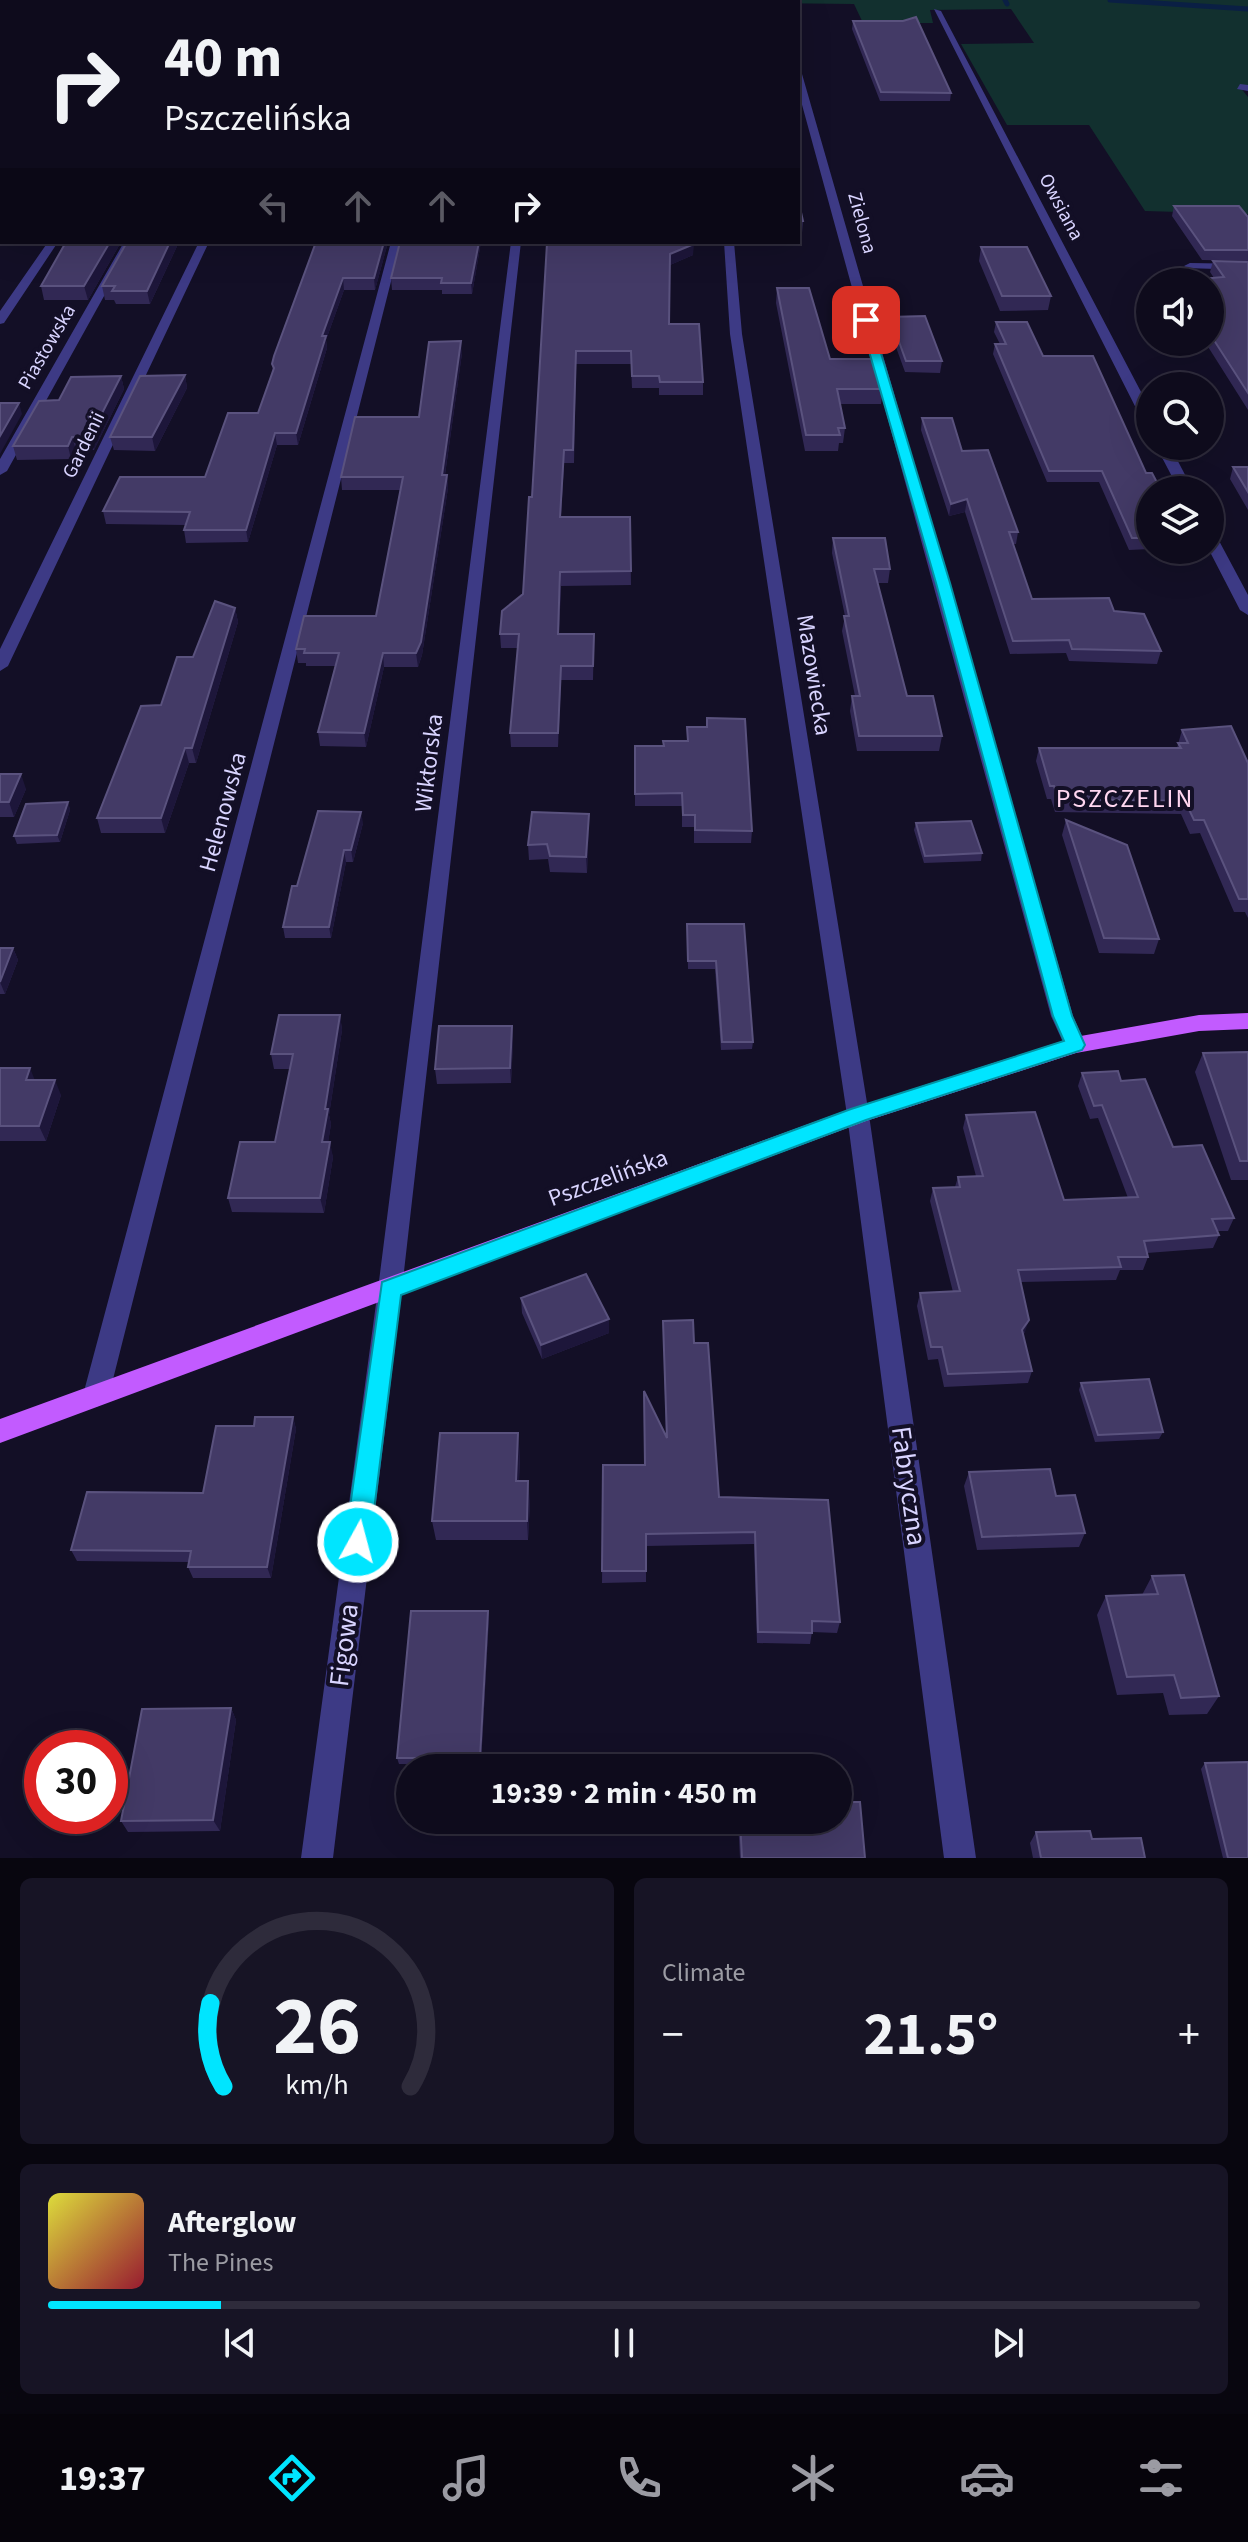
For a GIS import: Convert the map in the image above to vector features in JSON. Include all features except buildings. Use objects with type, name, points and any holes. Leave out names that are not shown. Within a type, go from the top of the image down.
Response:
[{"type":"main road","name":"Pszczelińska","points":[[0,1431],[858,1115],[1075,1045],[1199,1023],[1248,1021]]},
{"type":"street","name":"Owsiana","points":[[937,11],[1136,395]]},
{"type":"street","name":"Zielona","points":[[802,103],[1062,1016],[1075,1045]]},
{"type":"street","points":[[0,320],[52,244]]},
{"type":"street","name":"Piastowska","points":[[0,471],[128,244]]},
{"type":"street","name":"Gardenii","points":[[0,666],[203,244]]},
{"type":"street","name":"Helenowska","points":[[96,1395],[395,244]]},
{"type":"street","name":"Wiktorska","points":[[390,1289],[516,244]]},
{"type":"street","name":"Mazowiecka","points":[[729,244],[736,334],[858,1115]]},
{"type":"street","points":[[1190,266],[1248,267]]},
{"type":"street","points":[[1224,564],[1248,610]]},
{"type":"street","name":"Fabryczna","points":[[858,1115],[960,1858]]},
{"type":"street","name":"Figowa","points":[[317,1858],[390,1289]]},
{"type":"green space","points":[[800,0],[1248,0],[1248,86],[1240,87],[1248,97],[1248,214],[1145,211],[1089,125],[1007,125],[961,44],[1034,43],[1011,9],[930,10],[933,23],[863,23],[854,4],[800,3]]},
{"type":"waterway","points":[[1005,0],[1007,4]]},
{"type":"waterway","points":[[1110,0],[1248,9]]},
{"type":"district","name":"PSZCZELIN","points":[[1125,798]]},
{"type":"route","points":[[358,1542],[390,1289],[858,1115],[1075,1045],[1062,1016],[943,583],[866,320]]}]
